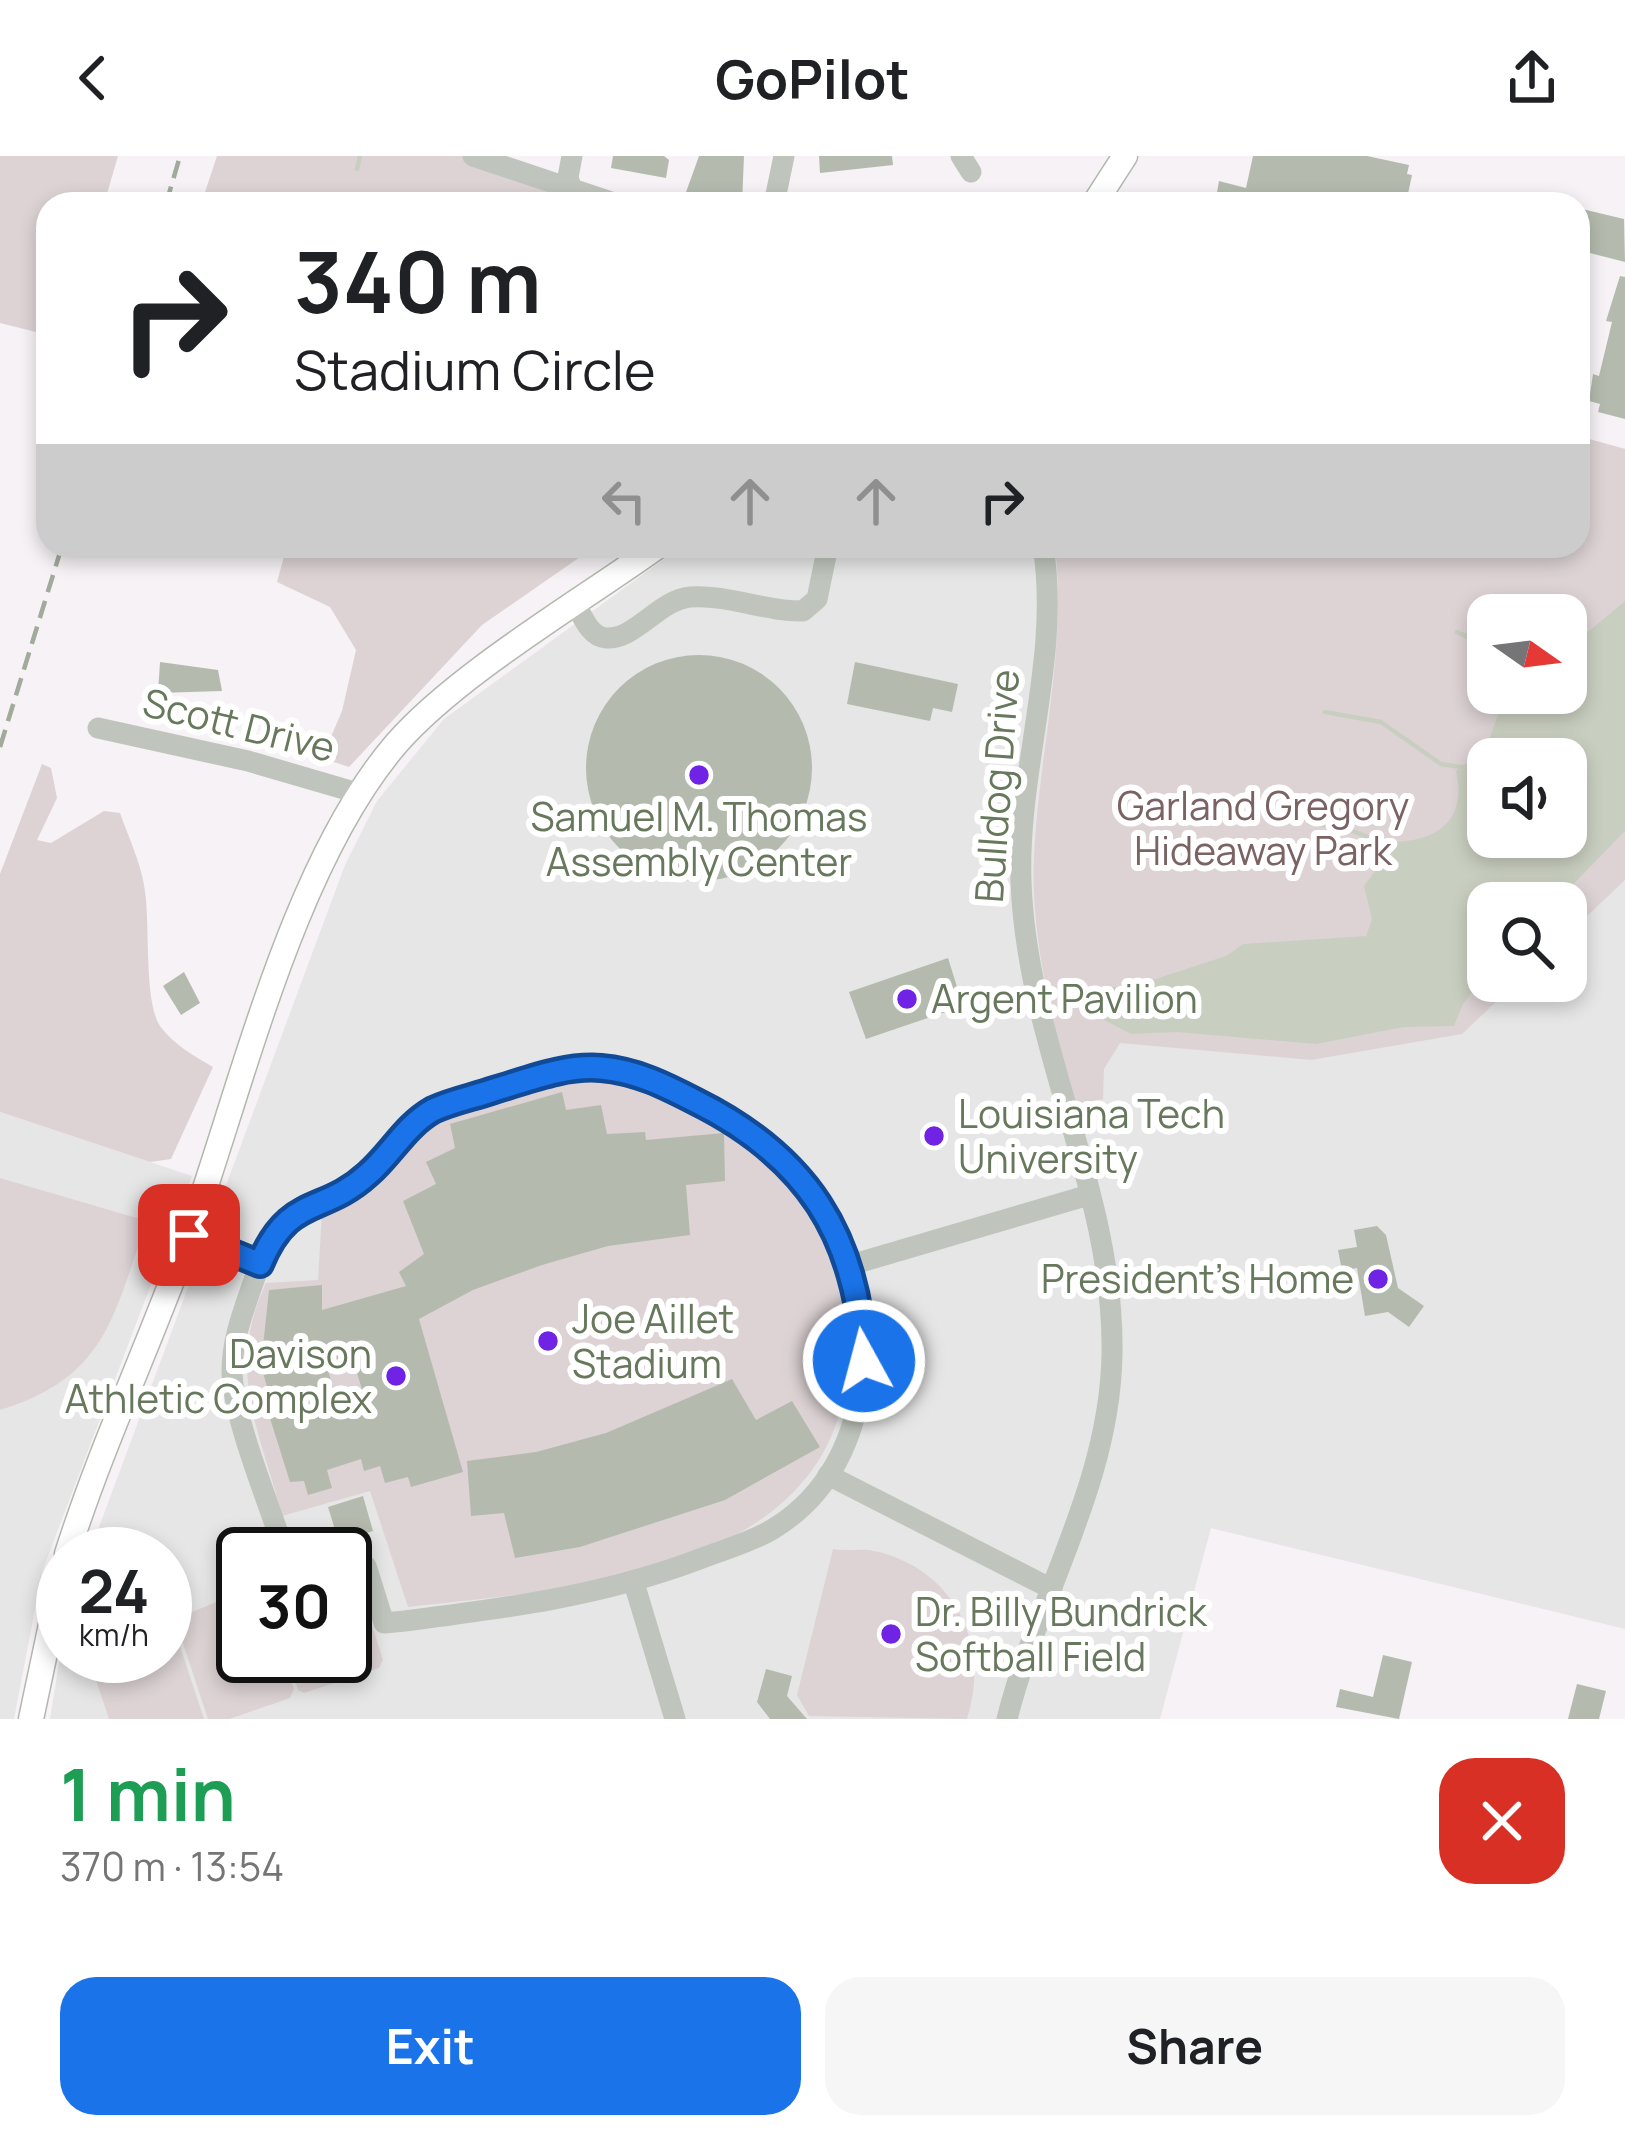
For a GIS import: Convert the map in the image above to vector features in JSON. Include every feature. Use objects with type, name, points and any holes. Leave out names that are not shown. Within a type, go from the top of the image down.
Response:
[{"type":"main road","points":[[1102,192],[1125,156]]},
{"type":"main road","points":[[77,1527],[189,1235],[302,916],[361,794],[417,723],[641,558]]},
{"type":"main road","points":[[31,1719],[39,1683]]},
{"type":"street","points":[[473,156],[575,192]]},
{"type":"street","points":[[572,156],[568,177],[572,191]]},
{"type":"street","points":[[776,192],[784,156]]},
{"type":"street","points":[[576,604],[592,632],[603,638],[617,636],[666,603],[691,597],[803,611],[817,599],[826,558]]},
{"type":"street","name":"Bulldog Drive","points":[[1007,1719],[1026,1651],[1094,1473],[1111,1380],[1110,1306],[1089,1195],[1030,976],[1023,910],[1021,852],[1045,636],[1043,558]]},
{"type":"street","name":"Scott Drive","points":[[98,728],[248,761],[361,794]]},
{"type":"street","points":[[277,1527],[232,1372],[240,1322],[260,1264],[284,1222],[367,1175],[404,1132],[430,1112],[562,1070],[600,1068],[662,1084],[772,1145],[818,1196],[860,1311],[864,1361],[854,1419],[828,1474],[772,1530],[602,1593],[384,1624],[372,1585]]},
{"type":"street","points":[[847,1267],[1089,1195]]},
{"type":"street","points":[[189,1235],[260,1264]]},
{"type":"street","points":[[828,1474],[1052,1588]]},
{"type":"street","points":[[634,1583],[675,1719]]},
{"type":"shaded area","name":"Louisiana Tech University","points":[[1590,439],[1625,449],[1625,1629],[1211,1528],[1160,1719],[50,1719],[56,1683],[192,1683],[192,1527],[99,1527],[345,865],[377,801],[444,719],[665,558],[1590,558]]},
{"type":"shaded area","points":[[1625,601],[1625,831],[1575,882],[1467,882],[1467,999],[1454,1026],[1404,1027],[1316,1044],[1177,1032],[1131,1034],[1104,1020],[1102,989],[1149,981],[1226,956],[1243,944],[1366,936],[1372,919],[1364,886],[1396,842],[1425,837],[1447,823],[1457,802],[1456,771],[1467,763],[1467,858],[1587,858],[1587,738],[1490,738],[1498,714],[1587,714],[1587,633]]},
{"type":"shaded area","points":[[0,1112],[192,1176],[59,1527],[36,1527],[36,1604],[14,1719],[0,1719]]},
{"type":"green space","points":[[0,156],[118,156],[108,192],[36,192],[36,332],[0,323]]},
{"type":"green space","points":[[217,156],[504,156],[572,192],[205,192]]},
{"type":"green space","name":"Garland Gregory Hideaway Park","points":[[1590,439],[1625,449],[1625,880],[1587,916],[1587,882],[1467,882],[1467,1002],[1496,1002],[1462,1034],[1311,1060],[1120,1043],[1104,1069],[1103,1099],[1074,1109],[1045,984],[1034,888],[1057,624],[1056,558],[1590,558]]},
{"type":"green space","points":[[284,558],[579,558],[482,625],[349,767],[322,758],[342,711],[356,650],[330,607],[277,582]]},
{"type":"green space","points":[[42,764],[51,768],[57,798],[37,840],[51,843],[104,811],[120,813],[144,885],[155,1014],[171,1038],[213,1067],[171,1159],[150,1162],[0,1112],[0,874]]},
{"type":"green space","name":"Joe Aillet Stadium","points":[[580,1076],[637,1087],[698,1111],[754,1145],[796,1184],[820,1228],[843,1308],[847,1372],[833,1431],[801,1485],[776,1508],[738,1534],[695,1554],[600,1581],[408,1607],[370,1491],[282,1516],[250,1400],[248,1344],[254,1315],[266,1283],[318,1280],[322,1212],[377,1177],[425,1126]]},
{"type":"green space","points":[[0,1178],[147,1221],[114,1313],[85,1360],[64,1380],[0,1410]]},
{"type":"green space","name":"Dr. Billy Bundrick Softball Field","points":[[833,1549],[873,1551],[906,1562],[947,1594],[970,1639],[973,1692],[967,1719],[809,1716],[797,1695]]},
{"type":"green space","points":[[216,1602],[216,1683],[292,1683],[290,1698],[229,1719],[208,1719],[192,1671],[192,1612]]},
{"type":"green space","points":[[372,1625],[383,1660],[372,1670]]},
{"type":"green space","points":[[97,1683],[192,1683],[204,1719],[109,1719]]},
{"type":"green space","points":[[296,1683],[334,1683],[304,1693]]},
{"type":"building","points":[[613,156],[664,156],[669,160],[666,178],[611,168]]},
{"type":"building","points":[[699,156],[744,156],[742,192],[686,192]]},
{"type":"building","points":[[819,156],[892,156],[893,165],[820,173]]},
{"type":"building","points":[[1253,156],[1367,156],[1409,165],[1407,174],[1412,175],[1408,192],[1217,192],[1219,181],[1246,188]]},
{"type":"building","points":[[1590,211],[1624,219],[1625,262],[1590,253]]},
{"type":"building","points":[[1620,276],[1625,277],[1625,419],[1598,412],[1600,404],[1590,401],[1593,374],[1599,376],[1612,322],[1606,321]]},
{"type":"building","name":"Samuel M. Thomas Assembly Center","points":[[699,655],[742,664],[779,688],[803,725],[812,768],[803,811],[779,848],[742,872],[699,881],[656,872],[619,848],[595,811],[586,768],[595,725],[619,688],[656,664]]},
{"type":"building","points":[[160,662],[218,670],[222,691],[158,693]]},
{"type":"building","points":[[855,662],[958,684],[952,712],[933,708],[930,721],[847,704]]},
{"type":"building","name":"Argent Pavilion","points":[[948,958],[963,1006],[866,1039],[849,992]]},
{"type":"building","points":[[184,972],[200,1003],[181,1015],[163,986]]},
{"type":"building","points":[[562,1092],[566,1110],[601,1105],[607,1134],[645,1132],[646,1140],[724,1133],[725,1181],[686,1185],[690,1235],[608,1246],[542,1265],[473,1290],[419,1319],[463,1472],[411,1487],[408,1477],[385,1483],[380,1466],[364,1471],[361,1459],[327,1470],[332,1488],[308,1495],[304,1481],[290,1482],[256,1390],[267,1387],[261,1365],[269,1290],[322,1285],[322,1310],[406,1286],[399,1272],[424,1254],[403,1201],[436,1184],[426,1162],[455,1148],[450,1124]],"holes":[[[352,1356],[363,1393],[337,1400],[326,1364]]]},
{"type":"building","name":"President's Home","points":[[1377,1226],[1386,1235],[1398,1288],[1424,1306],[1409,1327],[1388,1312],[1365,1316],[1357,1268],[1342,1271],[1338,1250],[1357,1247],[1354,1230]]},
{"type":"building","points":[[732,1379],[756,1420],[792,1401],[820,1447],[725,1500],[580,1547],[515,1558],[504,1513],[471,1516],[467,1461],[536,1452],[606,1433]]},
{"type":"building","points":[[363,1496],[372,1527],[334,1527],[328,1507]]},
{"type":"building","points":[[1383,1655],[1412,1662],[1399,1719],[1336,1707],[1340,1689],[1373,1697]]},
{"type":"building","points":[[766,1669],[792,1676],[787,1696],[807,1719],[770,1719],[757,1702]]},
{"type":"building","points":[[1577,1684],[1606,1691],[1599,1719],[1568,1719]]},
{"type":"waterway","points":[[357,169],[360,156]]},
{"type":"waterway","points":[[1457,632],[1467,637]]},
{"type":"waterway","points":[[1325,712],[1381,722],[1441,764],[1467,768]]},
{"type":"waterway","points":[[1310,823],[1331,826]]},
{"type":"waterway","points":[[1345,828],[1396,848]]},
{"type":"railway","points":[[170,192],[180,156]]},
{"type":"railway","points":[[0,747],[58,558]]},
{"type":"place","name":"Samuel M. Thomas Assembly Center","points":[[699,775]]},
{"type":"place","name":"Argent Pavilion","points":[[907,999]]},
{"type":"place","name":"Louisiana Tech University","points":[[934,1136]]},
{"type":"place","name":"President's Home","points":[[1378,1279]]},
{"type":"place","name":"Joe Aillet Stadium","points":[[548,1341]]},
{"type":"place","name":"Davison Athletic Complex","points":[[396,1376]]},
{"type":"place","name":"Dr. Billy Bundrick Softball Field","points":[[891,1634]]},
{"type":"route","points":[[189,1235],[260,1264],[273,1233],[294,1213],[355,1184],[430,1112],[562,1070],[621,1070],[655,1081],[725,1116],[772,1145],[804,1178],[818,1196],[847,1267],[860,1311],[864,1361]]}]
